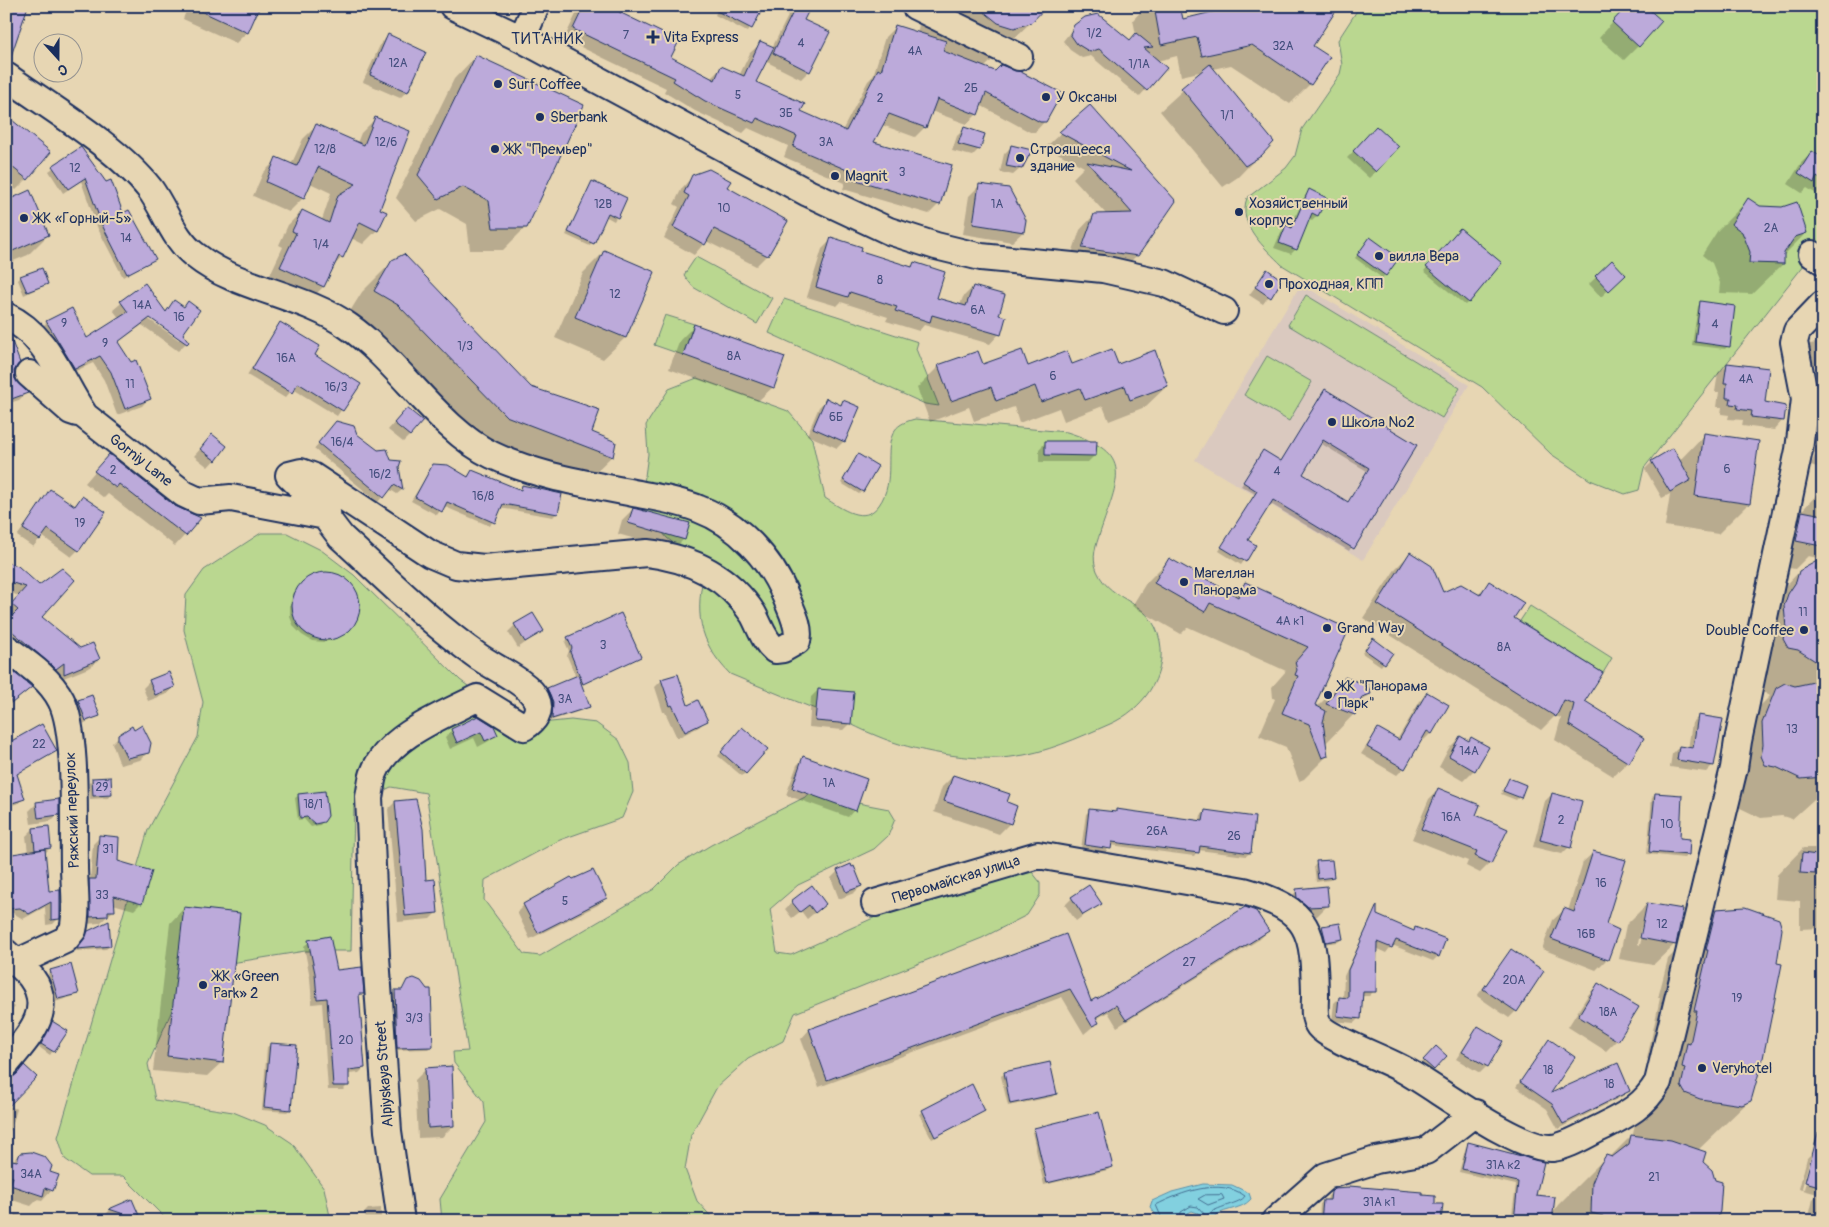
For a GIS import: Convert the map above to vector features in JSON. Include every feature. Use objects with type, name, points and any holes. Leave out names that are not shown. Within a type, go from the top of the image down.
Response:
[{"type":"street","points":[[453,6],[522,39],[808,193],[888,231],[936,246],[981,257],[1103,269],[1164,283],[1224,311]]},
{"type":"street","points":[[522,39],[536,6]]},
{"type":"street","points":[[915,6],[1019,57]]},
{"type":"street","points":[[6,76],[120,158],[150,190],[175,234],[195,256],[221,271],[316,307],[349,326],[458,432],[488,454],[539,474],[700,509],[734,529],[758,552],[772,571],[785,595],[798,636],[792,644],[775,650],[768,644],[753,615],[738,594],[719,576],[698,565],[669,555],[646,553],[484,568],[456,565],[430,554],[312,476],[301,472],[289,475],[327,512],[326,516]]},
{"type":"street","points":[[1275,1221],[1326,1176],[1376,1160],[1426,1151],[1475,1113],[1520,1140],[1541,1147],[1552,1148],[1566,1144],[1631,1112],[1649,1098],[1658,1082],[1734,768],[1799,450],[1804,399],[1794,342],[1797,331],[1823,304]]},
{"type":"street","name":"Gorniy Lane","points":[[6,316],[31,332],[50,354],[75,402],[85,416],[184,494],[199,501],[231,498],[326,516]]},
{"type":"street","points":[[29,374],[71,411],[85,416]]},
{"type":"street","name":"Alpiyskaya Street","points":[[326,516],[341,537],[448,634],[532,692],[537,701],[538,711],[530,723],[524,727],[477,698],[441,716],[397,742],[374,772],[369,796],[375,928],[388,1132],[401,1220]]},
{"type":"street","name":"Ряжский переулок","points":[[6,648],[38,672],[52,686],[61,700],[68,720],[72,771],[73,930],[65,940],[11,958]]},
{"type":"street","name":"Первомайская улица","points":[[875,903],[1038,855],[1244,890],[1270,898],[1295,913],[1306,926],[1312,944],[1316,1018],[1320,1027],[1405,1070],[1475,1113]]},
{"type":"street","points":[[6,1064],[35,1027],[42,1009],[36,984],[11,958]]},
{"type":"shaded area","name":"Школа №2","points":[[1301,284],[1469,385],[1363,560],[1195,460]]},
{"type":"green space","points":[[1360,6],[1823,6],[1823,241],[1644,468],[1639,490],[1625,494],[1590,480],[1551,454],[1482,387],[1282,265],[1249,227],[1245,208],[1247,198],[1286,168],[1295,156],[1302,129],[1340,74],[1342,65],[1338,40]]},
{"type":"green space","points":[[696,257],[772,298],[757,324],[693,287],[684,275]]},
{"type":"green space","points":[[1306,295],[1460,388],[1442,418],[1288,325]]},
{"type":"green space","points":[[784,299],[918,342],[916,349],[939,406],[925,404],[769,333]]},
{"type":"green space","points":[[665,315],[694,324],[683,355],[654,345]]},
{"type":"green space","points":[[1267,356],[1312,382],[1289,421],[1244,395]]},
{"type":"green space","points":[[697,378],[788,411],[812,439],[825,498],[845,510],[860,515],[873,511],[879,505],[884,495],[889,475],[891,438],[895,430],[906,422],[915,419],[1067,432],[1089,440],[1104,449],[1113,459],[1116,470],[1116,483],[1096,547],[1094,556],[1095,566],[1103,582],[1111,590],[1140,609],[1155,627],[1160,641],[1160,667],[1150,691],[1142,701],[1122,718],[1074,740],[1024,755],[979,758],[925,751],[891,741],[730,674],[711,649],[701,625],[700,598],[705,568],[667,538],[641,506],[648,454],[646,425],[669,389]]},
{"type":"green space","points":[[261,533],[287,533],[321,550],[354,575],[460,680],[512,719],[541,723],[571,720],[596,723],[619,740],[630,763],[633,792],[622,818],[560,840],[485,880],[484,900],[524,954],[540,956],[654,889],[678,865],[711,845],[811,794],[889,809],[895,819],[888,836],[874,849],[798,885],[770,909],[777,953],[791,955],[900,906],[1015,869],[1032,872],[1040,882],[1040,895],[1027,915],[982,938],[795,1013],[783,1041],[748,1059],[717,1087],[691,1135],[685,1169],[697,1201],[715,1221],[442,1221],[440,1199],[486,1122],[484,1102],[454,1063],[453,1052],[468,1051],[426,793],[391,787],[354,805],[351,951],[305,951],[225,964],[178,997],[148,1064],[155,1100],[233,1112],[265,1125],[292,1143],[324,1188],[331,1221],[168,1221],[123,1176],[89,1176],[65,1159],[58,1137],[148,830],[198,737],[203,702],[184,630],[186,595],[204,570]]},
{"type":"green space","points":[[1530,606],[1612,658],[1603,673],[1520,621]]},
{"type":"water","points":[[1203,1184],[1232,1185],[1249,1193],[1251,1199],[1241,1206],[1219,1213],[1210,1221],[1201,1221],[1198,1213],[1192,1211],[1186,1214],[1185,1221],[1161,1221],[1150,1207],[1152,1201],[1172,1192]]},
{"type":"building","points":[[6,6],[28,6],[9,62],[6,61]]},
{"type":"building","points":[[190,6],[260,6],[248,33]]},
{"type":"building","points":[[584,6],[622,6],[619,12],[679,41],[671,57],[715,80],[721,66],[744,76],[760,41],[774,47],[756,82],[805,104],[801,111],[846,131],[878,69],[881,71],[895,25],[946,41],[943,51],[995,71],[1001,65],[1021,72],[1062,93],[1046,122],[1040,122],[986,93],[978,115],[937,99],[926,128],[889,114],[874,142],[952,165],[940,205],[853,179],[854,173],[793,147],[797,136],[757,118],[754,123],[705,101],[673,81],[675,78],[573,29]]},
{"type":"building","points":[[707,6],[764,6],[752,29]]},
{"type":"building","points":[[796,6],[811,6],[804,20],[830,32],[810,72],[773,53]]},
{"type":"building","points":[[977,6],[1047,6],[1031,23],[1014,28],[998,23]]},
{"type":"building","points":[[1154,6],[1180,6],[1183,19],[1237,6],[1339,6],[1313,46],[1330,57],[1311,85],[1252,45],[1202,56],[1197,37],[1161,45]]},
{"type":"building","points":[[1627,6],[1645,6],[1662,21],[1639,47],[1612,22]]},
{"type":"building","points":[[1098,14],[1130,40],[1136,33],[1153,47],[1144,48],[1167,68],[1147,91],[1099,49],[1090,52],[1077,44],[1070,34],[1074,25],[1085,17]]},
{"type":"building","points":[[388,34],[426,52],[408,92],[370,75]]},
{"type":"building","points":[[476,55],[584,105],[527,228],[493,228],[489,201],[463,187],[438,199],[418,175]]},
{"type":"building","points":[[1210,64],[1274,142],[1261,156],[1245,166],[1181,88]]},
{"type":"building","points":[[1090,105],[1176,201],[1138,256],[1082,248],[1094,214],[1132,213],[1087,162],[1131,171],[1059,132]]},
{"type":"building","points":[[375,117],[410,131],[380,209],[387,212],[378,231],[360,222],[343,258],[339,256],[324,287],[280,267],[296,233],[292,231],[302,210],[329,223],[338,195],[356,184],[318,167],[304,199],[266,182],[276,157],[297,166],[316,124],[364,145]]},
{"type":"building","points":[[12,120],[51,152],[28,180],[6,162],[6,127]]},
{"type":"building","points":[[1376,126],[1399,147],[1376,172],[1353,151]]},
{"type":"building","points":[[964,127],[985,134],[980,150],[958,144]]},
{"type":"building","name":"Строящееся здание","points":[[1011,145],[1032,150],[1022,169],[1006,166]]},
{"type":"building","points":[[81,147],[106,182],[111,180],[123,213],[129,210],[156,259],[127,274],[102,225],[85,178],[68,189],[52,166]]},
{"type":"building","points":[[1812,151],[1823,158],[1823,181],[1817,177],[1814,183],[1798,173]]},
{"type":"building","points":[[709,169],[731,181],[727,187],[788,221],[768,256],[714,229],[705,245],[673,227],[689,196],[684,193],[692,175]]},
{"type":"building","points":[[592,181],[627,198],[618,218],[608,213],[594,244],[568,232]]},
{"type":"building","points":[[979,184],[1009,188],[1026,220],[1024,232],[973,224]]},
{"type":"building","points":[[1309,189],[1327,198],[1318,216],[1312,213],[1297,250],[1279,243],[1286,225],[1292,228]]},
{"type":"building","name":"ЖК «Горный-5»","points":[[30,190],[49,235],[6,254],[6,201]]},
{"type":"building","points":[[1748,198],[1760,206],[1782,207],[1797,202],[1807,233],[1795,237],[1784,253],[1784,264],[1749,263],[1750,252],[1742,232],[1731,224]]},
{"type":"building","points":[[1460,228],[1502,263],[1469,303],[1426,267]]},
{"type":"building","points":[[831,237],[862,247],[861,251],[912,267],[914,262],[945,272],[937,298],[966,306],[973,286],[1005,295],[999,315],[1006,317],[1001,335],[932,315],[930,322],[895,311],[897,307],[850,292],[848,297],[816,287]]},
{"type":"building","points":[[1370,237],[1399,258],[1386,276],[1357,255]]},
{"type":"building","points":[[604,250],[655,272],[626,338],[575,317]]},
{"type":"building","points":[[404,254],[531,387],[600,410],[592,432],[616,442],[613,457],[506,416],[398,305],[374,291],[392,260]]},
{"type":"building","points":[[1612,260],[1626,275],[1609,291],[1595,276]]},
{"type":"building","points":[[42,268],[48,284],[27,292],[20,276]]},
{"type":"building","name":"Проходная, КПП","points":[[1267,269],[1282,280],[1271,298],[1255,287]]},
{"type":"building","points":[[145,283],[166,312],[174,300],[184,307],[188,301],[200,310],[183,334],[189,342],[187,344],[150,318],[118,342],[131,362],[136,360],[151,399],[125,409],[111,372],[100,356],[75,369],[46,321],[72,308],[87,338],[128,312],[120,301]]},
{"type":"building","points":[[1700,301],[1735,306],[1730,347],[1695,342]]},
{"type":"building","points":[[280,322],[320,346],[315,355],[361,384],[343,411],[298,383],[292,393],[252,369]]},
{"type":"building","points":[[694,324],[785,357],[774,388],[683,355]]},
{"type":"building","points":[[6,334],[10,336],[20,363],[14,371],[15,379],[28,393],[6,401]]},
{"type":"building","points":[[1112,349],[1118,364],[1155,350],[1168,386],[1130,400],[1125,386],[1085,400],[1080,388],[1041,402],[1035,386],[996,401],[991,387],[951,401],[938,365],[978,351],[983,364],[1022,350],[1028,366],[1067,351],[1072,364]]},
{"type":"building","points":[[1727,363],[1769,368],[1765,402],[1786,406],[1784,421],[1751,417],[1752,411],[1737,409],[1738,405],[1730,404],[1731,398],[1726,398],[1727,383],[1724,383]]},
{"type":"building","points":[[1325,389],[1417,445],[1354,549],[1273,500],[1248,540],[1256,545],[1246,562],[1221,547],[1257,491],[1243,482],[1263,450],[1281,461]],"holes":[[[1323,440],[1369,468],[1348,502],[1303,474]]]},
{"type":"building","points":[[826,398],[841,405],[843,400],[860,407],[845,442],[813,428]]},
{"type":"building","points":[[407,408],[423,421],[410,436],[394,423]]},
{"type":"building","points":[[336,421],[354,426],[357,434],[378,450],[387,449],[391,460],[401,461],[399,467],[403,490],[394,485],[384,498],[318,443]]},
{"type":"building","points":[[1704,433],[1759,441],[1750,504],[1695,496]]},
{"type":"building","points":[[212,434],[227,446],[216,461],[200,449]]},
{"type":"building","points":[[1045,441],[1097,441],[1096,456],[1045,455]]},
{"type":"building","points":[[1673,448],[1691,480],[1670,492],[1651,461]]},
{"type":"building","points":[[109,454],[175,506],[201,518],[186,536],[119,484],[116,488],[94,471]]},
{"type":"building","points":[[858,454],[878,466],[863,492],[843,480]]},
{"type":"building","points":[[433,464],[448,465],[468,477],[472,470],[521,490],[522,485],[562,494],[558,514],[503,504],[495,523],[447,502],[442,512],[415,497]]},
{"type":"building","points":[[50,489],[75,506],[82,496],[106,512],[79,551],[48,529],[40,540],[23,529]]},
{"type":"building","points":[[633,508],[690,523],[685,540],[628,523]]},
{"type":"building","points":[[1802,511],[1823,515],[1821,546],[1796,541]]},
{"type":"building","points":[[1410,552],[1432,566],[1443,592],[1461,584],[1480,595],[1489,581],[1524,603],[1514,618],[1603,673],[1585,701],[1644,738],[1629,763],[1569,725],[1574,704],[1564,700],[1556,717],[1377,604]]},
{"type":"building","points":[[1169,558],[1238,597],[1245,582],[1349,629],[1315,705],[1326,711],[1323,722],[1328,756],[1322,758],[1309,724],[1282,713],[1298,676],[1295,675],[1297,670],[1295,662],[1308,647],[1210,603],[1205,612],[1154,583]]},
{"type":"building","points":[[1817,561],[1816,569],[1823,568],[1823,666],[1798,650],[1788,648],[1783,639],[1786,628],[1784,606],[1788,594],[1796,582],[1799,571]]},
{"type":"building","points":[[6,562],[18,566],[39,585],[62,568],[75,580],[42,617],[80,648],[93,643],[100,659],[64,674],[64,663],[56,669],[6,626],[6,622],[18,610],[11,604],[26,587],[6,581]]},
{"type":"building","points":[[326,572],[339,575],[350,582],[357,593],[360,606],[357,619],[350,630],[339,637],[326,640],[313,637],[302,630],[295,619],[292,606],[295,593],[302,582],[313,575]]},
{"type":"building","points":[[533,613],[544,631],[525,642],[514,624]]},
{"type":"building","points":[[621,613],[641,657],[583,684],[570,652],[572,648],[567,637]]},
{"type":"building","points":[[1373,638],[1393,653],[1385,664],[1365,650]]},
{"type":"building","points":[[12,671],[32,687],[12,703],[6,695],[6,675]]},
{"type":"building","points":[[169,672],[175,687],[155,695],[149,680]]},
{"type":"building","points":[[678,674],[688,705],[698,700],[708,721],[685,732],[672,705],[670,706],[661,679]]},
{"type":"building","points":[[578,675],[590,707],[552,719],[553,702],[547,688]]},
{"type":"building","points":[[1345,677],[1361,683],[1367,683],[1371,694],[1362,697],[1355,715],[1326,704]]},
{"type":"building","points":[[1823,680],[1823,777],[1801,779],[1776,767],[1765,765],[1761,756],[1763,745],[1762,723],[1776,688],[1785,683],[1795,686]]},
{"type":"building","points":[[818,689],[854,692],[851,724],[815,721]]},
{"type":"building","points":[[1427,692],[1449,705],[1432,734],[1427,731],[1405,769],[1367,747],[1378,728],[1399,740]]},
{"type":"building","points":[[92,695],[100,716],[86,721],[78,700]]},
{"type":"building","points":[[1698,715],[1723,719],[1714,766],[1677,760],[1679,746],[1693,748]]},
{"type":"building","points":[[478,716],[494,726],[498,735],[485,741],[481,732],[457,743],[451,729]]},
{"type":"building","points":[[42,724],[57,751],[17,774],[25,799],[6,805],[6,744]]},
{"type":"building","points":[[142,725],[151,743],[149,753],[127,758],[118,740],[118,735],[132,726],[134,730]]},
{"type":"building","points":[[742,727],[768,749],[746,774],[721,752]]},
{"type":"building","points":[[1460,736],[1469,741],[1471,737],[1489,747],[1475,771],[1449,756]]},
{"type":"building","points":[[803,756],[867,779],[856,811],[792,788]]},
{"type":"building","points":[[953,775],[1010,794],[1007,802],[1017,806],[1011,824],[944,801]]},
{"type":"building","points":[[111,777],[112,795],[93,796],[92,778]]},
{"type":"building","points":[[1509,778],[1526,785],[1521,798],[1503,791]]},
{"type":"building","points":[[1438,788],[1480,805],[1476,815],[1508,829],[1491,864],[1475,856],[1477,851],[1421,829]]},
{"type":"building","points":[[325,791],[328,816],[324,822],[315,824],[307,817],[300,818],[298,794]]},
{"type":"building","points":[[1552,793],[1582,801],[1571,848],[1540,840]]},
{"type":"building","points":[[1655,793],[1682,795],[1680,838],[1690,839],[1689,855],[1649,852]]},
{"type":"building","points":[[59,799],[59,815],[38,818],[36,802]]},
{"type":"building","points":[[416,799],[423,829],[426,880],[435,879],[438,913],[405,916],[395,801]]},
{"type":"building","points":[[1089,809],[1116,812],[1116,809],[1203,821],[1205,810],[1255,817],[1251,853],[1200,846],[1199,853],[1112,842],[1111,849],[1085,845]]},
{"type":"building","points":[[49,826],[51,848],[35,850],[33,828]]},
{"type":"building","points":[[99,835],[119,837],[118,861],[152,871],[142,904],[114,896],[115,911],[108,911],[108,916],[90,917],[89,879],[96,879]]},
{"type":"building","points":[[45,849],[49,891],[60,890],[60,919],[51,920],[51,902],[29,914],[20,908],[6,909],[6,855]]},
{"type":"building","points":[[1593,851],[1626,860],[1606,924],[1619,930],[1608,960],[1551,939],[1564,908],[1574,912]]},
{"type":"building","points":[[1802,853],[1817,855],[1815,874],[1800,873]]},
{"type":"building","points":[[1332,860],[1334,877],[1318,879],[1316,861]]},
{"type":"building","points":[[851,864],[852,867],[854,866],[862,886],[846,892],[837,870]]},
{"type":"building","points":[[593,870],[607,898],[538,933],[523,904],[571,877],[573,879]]},
{"type":"building","points":[[812,885],[826,904],[815,913],[809,905],[800,912],[791,901]]},
{"type":"building","points":[[1089,885],[1102,904],[1083,915],[1071,897]]},
{"type":"building","points":[[1327,886],[1329,906],[1308,907],[1297,898],[1296,889]]},
{"type":"building","points":[[1647,903],[1683,909],[1676,945],[1640,938]]},
{"type":"building","points":[[1377,905],[1377,915],[1414,931],[1415,927],[1446,939],[1439,957],[1396,940],[1392,948],[1377,942],[1376,992],[1363,992],[1361,1019],[1337,1016],[1339,997],[1348,998],[1348,970]]},
{"type":"building","name":"ЖК «Green Park» 2","points":[[184,907],[240,913],[223,1063],[167,1056]]},
{"type":"building","points":[[1245,907],[1256,911],[1269,931],[1126,1020],[1116,1005],[1096,1017],[1099,1023],[1092,1026],[1070,989],[827,1080],[809,1029],[1066,934],[1091,1001]]},
{"type":"building","points":[[1745,907],[1779,919],[1782,929],[1777,963],[1782,964],[1763,1058],[1751,1101],[1742,1105],[1700,1099],[1685,1093],[1681,1086],[1685,1068],[1682,1067],[1687,1043],[1690,1044],[1697,1011],[1694,1011],[1716,909]]},
{"type":"building","points":[[109,921],[111,946],[77,949],[88,931]]},
{"type":"building","points":[[1340,923],[1343,939],[1326,942],[1322,926]]},
{"type":"building","points":[[330,936],[337,970],[362,967],[364,994],[359,994],[365,1068],[349,1070],[349,1086],[333,1086],[327,998],[317,999],[315,973],[308,940]]},
{"type":"building","points":[[1511,949],[1544,971],[1517,1012],[1483,989]]},
{"type":"building","points":[[71,964],[79,994],[58,999],[50,970]]},
{"type":"building","points":[[414,978],[421,981],[427,989],[431,989],[433,1047],[397,1048],[395,990],[402,990],[407,980]]},
{"type":"building","points":[[1598,983],[1639,1007],[1618,1041],[1578,1016]]},
{"type":"building","points":[[52,1021],[68,1031],[54,1052],[41,1044]]},
{"type":"building","points":[[1478,1026],[1503,1041],[1488,1067],[1462,1052]]},
{"type":"building","points":[[1549,1039],[1575,1057],[1551,1093],[1618,1063],[1630,1091],[1563,1124],[1552,1104],[1520,1082]]},
{"type":"building","points":[[270,1043],[297,1045],[291,1110],[264,1107]]},
{"type":"building","points":[[1436,1046],[1447,1056],[1434,1070],[1423,1060]]},
{"type":"building","points":[[1050,1062],[1057,1094],[1010,1104],[1004,1072]]},
{"type":"building","points":[[24,1065],[37,1077],[6,1109],[6,1079],[17,1074]]},
{"type":"building","points":[[452,1066],[454,1126],[428,1128],[425,1068]]},
{"type":"building","points":[[972,1084],[985,1111],[935,1137],[922,1110]]},
{"type":"building","points":[[1099,1112],[1113,1167],[1047,1183],[1034,1128]]},
{"type":"building","points":[[1818,1133],[1823,1133],[1823,1187],[1805,1182]]},
{"type":"building","points":[[1631,1135],[1671,1140],[1706,1152],[1703,1162],[1712,1170],[1715,1180],[1722,1182],[1720,1211],[1717,1221],[1605,1221],[1603,1216],[1591,1213],[1592,1183],[1598,1168],[1606,1155],[1612,1157],[1629,1144]]},
{"type":"building","points":[[1468,1142],[1544,1162],[1536,1195],[1555,1197],[1552,1221],[1514,1221],[1518,1182],[1462,1169]]},
{"type":"building","points":[[31,1152],[45,1157],[52,1166],[50,1172],[59,1175],[53,1191],[45,1188],[43,1196],[10,1185],[13,1177],[7,1175],[12,1160],[17,1161],[20,1153]]},
{"type":"building","points":[[1349,1186],[1422,1192],[1422,1195],[1435,1196],[1435,1204],[1443,1204],[1441,1221],[1321,1221],[1323,1200],[1330,1200],[1331,1192],[1334,1189],[1349,1188]]},
{"type":"building","points":[[132,1199],[141,1220],[109,1209]]},
{"type":"place","name":"Vita Express","points":[[653,37]]},
{"type":"place","name":"Surf Coffee","points":[[498,84]]},
{"type":"place","name":"У Оксаны","points":[[1046,97]]},
{"type":"place","name":"Sberbank","points":[[540,117]]},
{"type":"place","name":"ЖК \"Премьер\"","points":[[495,149]]},
{"type":"place","name":"Строящееся здание","points":[[1020,158]]},
{"type":"place","name":"Magnit","points":[[835,176]]},
{"type":"place","name":"Хозяйственный корпус","points":[[1239,212]]},
{"type":"place","name":"ЖК «Горный-5»","points":[[24,218]]},
{"type":"place","name":"вилла Вера","points":[[1379,256]]},
{"type":"place","name":"Проходная, КПП","points":[[1269,284]]},
{"type":"place","name":"Школа №2","points":[[1332,422]]},
{"type":"place","name":"Магеллан Панорама","points":[[1184,582]]},
{"type":"place","name":"Grand Way","points":[[1327,628]]},
{"type":"place","name":"Double Coffee","points":[[1804,630]]},
{"type":"place","name":"ЖК \"Панорама Парк\"","points":[[1328,695]]},
{"type":"place","name":"ЖК «Green Park» 2","points":[[203,985]]},
{"type":"place","name":"Veryhotel","points":[[1702,1068]]},
{"type":"district","name":"ТИТАНИК","points":[[548,38]]}]
